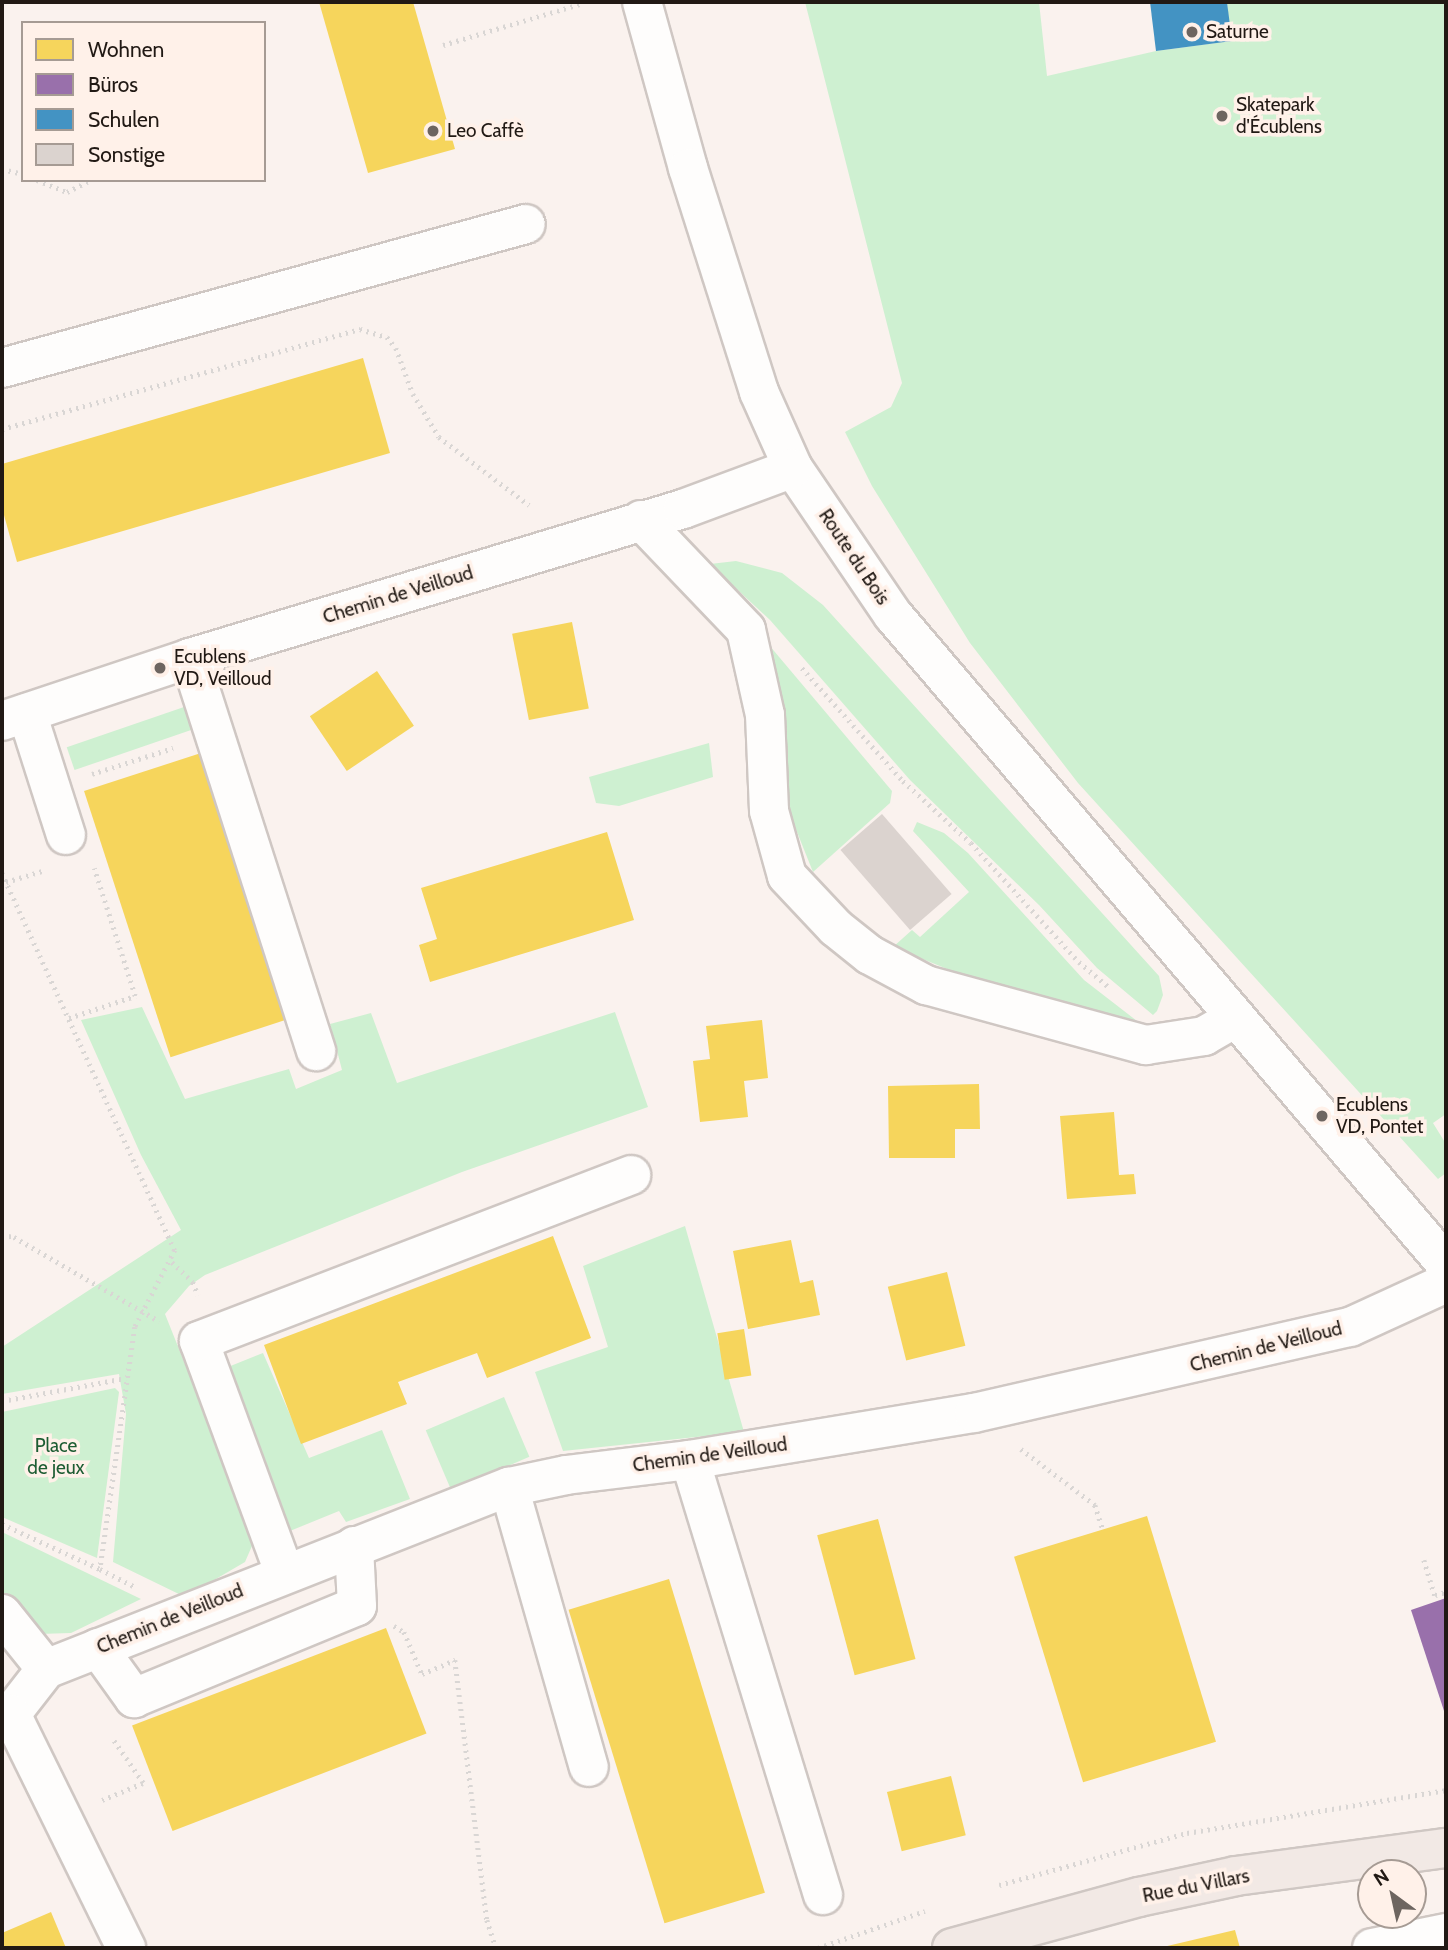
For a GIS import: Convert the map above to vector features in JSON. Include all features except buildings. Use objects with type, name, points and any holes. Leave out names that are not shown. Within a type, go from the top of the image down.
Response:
[{"type":"main road","name":"Rue du Villars","points":[[952,1948],[1139,1897],[1236,1876],[1446,1848]]},
{"type":"street","name":"Route du Bois","points":[[642,2],[688,168],[759,392],[793,468],[893,615],[1446,1264]]},
{"type":"street","points":[[2,368],[526,224]]},
{"type":"street","name":"Chemin de Veilloud","points":[[15,717],[190,658],[641,520],[793,468]]},
{"type":"street","points":[[641,520],[746,630],[765,715],[769,811],[787,876],[836,928],[870,955],[926,985],[1146,1045],[1204,1036],[1235,1018]]},
{"type":"street","points":[[190,658],[316,1051]]},
{"type":"street","points":[[15,717],[51,788],[66,835]]},
{"type":"street","points":[[284,1572],[200,1341],[631,1175]]},
{"type":"street","name":"Chemin de Veilloud","points":[[46,1669],[284,1572],[509,1488],[566,1475],[690,1460],[974,1413],[1350,1326],[1446,1283]]},
{"type":"street","points":[[690,1460],[823,1895]]},
{"type":"street","points":[[509,1488],[590,1767]]},
{"type":"street","points":[[98,1648],[134,1698],[357,1606],[354,1546]]},
{"type":"street","points":[[2,1614],[46,1669],[6,1714],[126,1948]]},
{"type":"street","points":[[1372,1948],[1446,1933]]},
{"type":"path","points":[[443,45],[583,3]]},
{"type":"path","points":[[2,169],[21,174]]},
{"type":"path","points":[[42,182],[67,192],[87,182]]},
{"type":"path","points":[[2,429],[360,329],[387,337],[396,348],[413,394],[439,436],[528,505]]},
{"type":"path","points":[[792,657],[903,781],[971,843],[1079,962],[1117,994]]},
{"type":"path","points":[[51,788],[213,734]]},
{"type":"path","points":[[66,835],[87,846],[135,996],[69,1018]]},
{"type":"path","points":[[2,873],[175,1250],[172,1262],[135,1327],[100,1569]]},
{"type":"path","points":[[2,1235],[15,1237],[157,1321],[170,1322]]},
{"type":"path","points":[[172,1262],[193,1282]]},
{"type":"path","points":[[2,1401],[126,1378]]},
{"type":"path","points":[[1019,1448],[1095,1505],[1103,1529]]},
{"type":"path","points":[[2,1524],[189,1611]]},
{"type":"path","points":[[1424,1560],[1435,1595],[1446,1592]]},
{"type":"path","points":[[357,1606],[404,1632],[422,1674],[455,1660],[487,1920],[496,1948]]},
{"type":"path","points":[[128,1790],[143,1783],[111,1739],[134,1698]]},
{"type":"path","points":[[818,1948],[836,1942]]},
{"type":"green space","points":[[805,2],[1039,2],[1047,76],[1156,51],[1231,41],[1227,2],[1446,2],[1446,1114],[1433,1123],[1446,1144],[1446,1173],[1438,1179],[1078,783],[970,643],[872,486],[845,432],[891,407],[902,383]]},
{"type":"green space","points":[[736,561],[782,573],[823,605],[1159,976],[1163,995],[1153,1015],[1097,968],[1039,905],[910,780],[770,620],[710,564]]},
{"type":"green space","points":[[769,645],[892,791],[890,803],[813,872],[787,807]]},
{"type":"green space","points":[[184,707],[192,730],[75,770],[67,747]]},
{"type":"green space","points":[[709,743],[713,777],[619,806],[596,803],[589,777]]},
{"type":"green space","points":[[917,822],[944,833],[968,853],[1084,980],[1137,1021],[962,975],[893,947],[912,930],[920,937],[969,892],[913,831]]},
{"type":"green space","points":[[142,1007],[185,1099],[289,1069],[296,1089],[342,1070],[330,1024],[371,1013],[397,1083],[615,1012],[648,1107],[462,1172],[205,1275],[189,1286],[165,1314],[255,1539],[245,1562],[185,1597],[113,1562],[126,1414],[119,1374],[2,1394],[2,1347],[181,1230],[141,1155],[81,1020]]},
{"type":"green space","points":[[685,1226],[744,1432],[563,1451],[535,1372],[608,1347],[583,1266]]},
{"type":"green space","points":[[263,1353],[309,1458],[382,1430],[410,1499],[346,1522],[339,1511],[285,1533],[228,1367]]},
{"type":"green space","name":"Place de jeux","points":[[115,1388],[119,1392],[97,1558],[2,1517],[2,1412]]},
{"type":"green space","points":[[504,1397],[529,1457],[451,1490],[426,1430]]},
{"type":"green space","points":[[2,1532],[141,1599],[71,1633],[39,1634],[2,1600]]},
{"type":"place","name":"Saturne","points":[[1192,32]]},
{"type":"place","name":"Skatepark d'Écublens","points":[[1222,116]]},
{"type":"place","name":"Leo Caffè","points":[[433,131]]},
{"type":"place","name":"Ecublens VD, Veilloud","points":[[160,668]]},
{"type":"place","name":"Ecublens VD, Pontet","points":[[1322,1116]]}]
